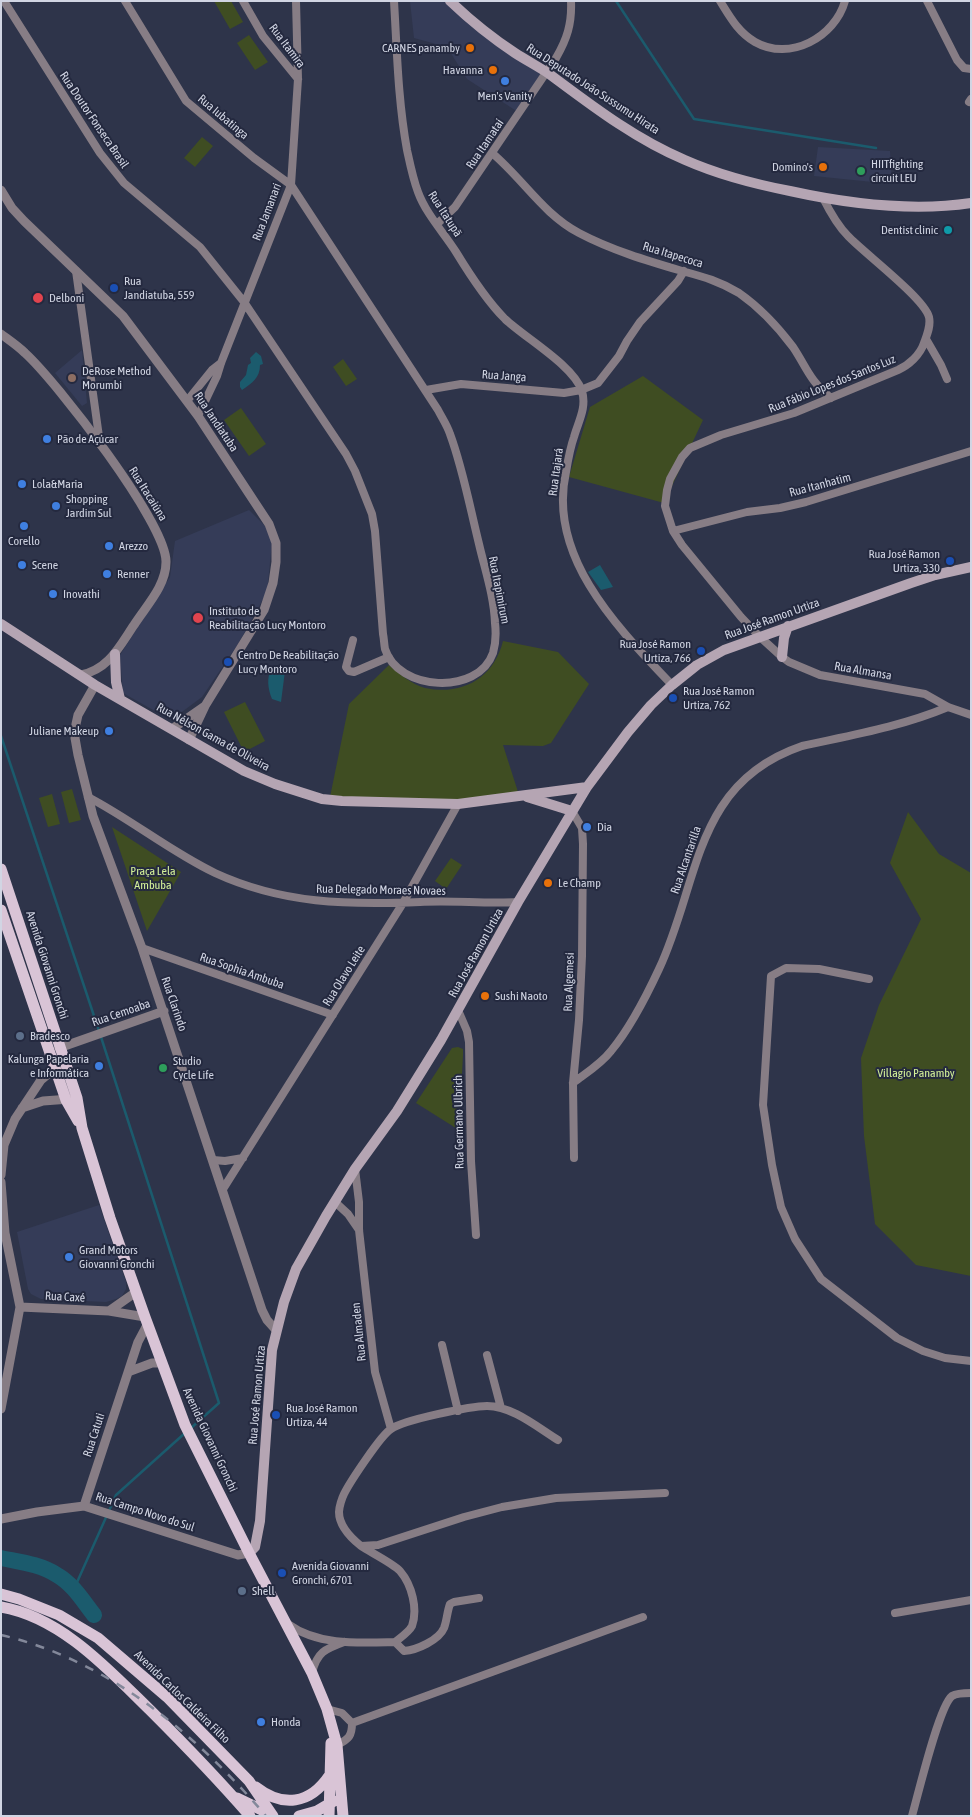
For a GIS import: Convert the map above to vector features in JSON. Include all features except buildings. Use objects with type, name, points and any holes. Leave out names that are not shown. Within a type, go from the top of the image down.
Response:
[{"type":"main road","name":"Rua Deputado João Sussumu Hirata","points":[[450,1],[480,28],[619,124],[684,160],[750,183],[823,198],[920,208],[946,207],[971,203]]},
{"type":"main road","name":"Rua José Ramon Urtiza","points":[[249,1553],[255,1547],[260,1521],[269,1376],[276,1330],[296,1269],[355,1169],[396,1111],[442,1040],[518,902],[572,811],[628,732],[672,685],[697,665],[724,650],[927,578],[971,567]]},
{"type":"main road","name":"Rua Nélson Gama de Oliveira","points":[[1,624],[95,685],[244,771],[275,784],[322,799],[351,802],[458,804],[588,787]]},
{"type":"main road","points":[[782,657],[784,638],[788,626]]},
{"type":"main road","points":[[115,654],[116,682],[120,699]]},
{"type":"main road","name":"Rua Nélson Gama de Oliveira","points":[[525,796],[572,811]]},
{"type":"main road","name":"Avenida Giovanni Gronchi","points":[[1,869],[69,1076],[71,1099]]},
{"type":"main road","name":"Avenida Giovanni Gronchi","points":[[1,910],[56,1072],[71,1099],[82,1128],[146,1321],[185,1424],[249,1553],[312,1673],[327,1709],[337,1745],[344,1816]]},
{"type":"main road","name":"Avenida Carlos Caldeira Filho","points":[[1,1594],[59,1614],[98,1638],[167,1697],[248,1781],[273,1816]]},
{"type":"main road","points":[[1,1607],[13,1609],[50,1625],[91,1653],[194,1755],[250,1816]]},
{"type":"main road","name":"Avenida Giovanni Gronchi","points":[[329,1810],[331,1724]]},
{"type":"main road","points":[[248,1781],[276,1799],[294,1801],[316,1792],[329,1776]]},
{"type":"main road","points":[[299,1816],[329,1810],[342,1790]]},
{"type":"main road","points":[[233,1796],[273,1816]]},
{"type":"street","name":"Rua Doutor Fonseca Brasil","points":[[4,1],[112,170],[124,183],[200,246],[244,302]]},
{"type":"street","name":"Rua Iubatinga","points":[[125,1],[186,101],[254,158],[291,185]]},
{"type":"street","name":"Rua Itamira","points":[[242,1],[263,36],[298,79]]},
{"type":"street","name":"Rua Jamanari","points":[[198,416],[218,376],[220,363],[291,185],[298,79],[296,1]]},
{"type":"street","name":"Rua Itatupã","points":[[394,1],[403,132],[418,193],[467,270],[505,318],[559,362],[571,374],[582,390]]},
{"type":"street","name":"Rua Itamataí","points":[[437,224],[456,207],[547,73],[566,41],[571,26],[572,1]]},
{"type":"street","points":[[720,1],[734,25],[748,37],[756,43],[783,49],[806,44],[826,32],[836,22],[845,1]]},
{"type":"street","points":[[926,1],[957,60],[964,68],[971,69]]},
{"type":"street","name":"Rua Itapecoca","points":[[492,154],[506,166],[538,202],[562,223],[600,243],[712,279],[738,293],[754,305],[792,347],[818,388],[831,398]]},
{"type":"street","name":"Rua Itapimirum","points":[[291,185],[426,390],[450,433],[494,610],[496,637],[492,654],[486,665],[475,674],[462,680],[442,683],[418,680],[389,657]]},
{"type":"street","name":"Rua Jandiatuba","points":[[1,190],[12,208],[123,316],[198,416],[269,524],[276,543],[273,583],[264,610],[205,706],[189,740]]},
{"type":"street","points":[[823,198],[833,218],[847,236],[926,311],[929,324],[926,339],[947,379]]},
{"type":"street","points":[[76,271],[100,446]]},
{"type":"street","points":[[582,390],[598,383],[619,356],[640,322],[678,281],[684,271]]},
{"type":"street","points":[[244,302],[346,454],[372,514],[383,634],[385,649],[389,657],[354,672],[349,671],[346,667],[353,640]]},
{"type":"street","name":"Rua Itacaiúna","points":[[1,334],[26,353],[64,396],[133,490],[161,540],[166,562],[161,584],[115,654],[101,668],[81,675]]},
{"type":"street","name":"Rua Fábio Lopes dos Santos Luz","points":[[759,636],[694,560],[673,531],[665,506],[666,490],[674,470],[690,448],[721,435],[794,414],[903,367],[919,353],[926,339]]},
{"type":"street","name":"Rua Jamanari","points":[[187,401],[220,363]]},
{"type":"street","name":"Rua Janga","points":[[426,390],[461,384],[564,393],[582,390]]},
{"type":"street","name":"Rua Itajará","points":[[582,390],[584,402],[582,416],[574,437],[565,474],[562,497],[568,537],[582,574],[598,599],[672,685]]},
{"type":"street","name":"Rua Itanhatim","points":[[673,531],[747,512],[780,508],[806,502],[971,451]]},
{"type":"street","name":"Rua Almansa","points":[[759,636],[789,662],[820,675],[925,694],[971,715]]},
{"type":"street","name":"Rua Clarindo","points":[[95,685],[78,715],[76,724],[78,755],[93,816],[164,1011],[262,1310],[267,1320],[276,1330]]},
{"type":"street","name":"Rua Jandiatuba","points":[[172,729],[205,706]]},
{"type":"street","name":"Rua Alcantarilla","points":[[573,1083],[611,1052],[634,1018],[663,959],[708,828],[726,798],[742,781],[761,766],[788,751],[802,746],[893,727],[948,706]]},
{"type":"street","name":"Rua Delegado Moraes Novaes","points":[[88,797],[206,868],[240,883],[282,895],[313,901],[493,904],[518,902]]},
{"type":"street","name":"Rua Olavo Leite","points":[[223,1189],[403,903],[458,804]]},
{"type":"street","name":"Rua Algemesi","points":[[572,811],[582,828],[583,844],[582,956],[579,1020],[573,1083],[574,1158]]},
{"type":"street","name":"Rua Sophia Ambuba","points":[[142,948],[333,1014]]},
{"type":"street","points":[[869,979],[819,969],[786,968],[772,976],[763,1105],[772,1165],[781,1207],[795,1239],[821,1279],[897,1338],[923,1351],[945,1358],[971,1361]]},
{"type":"street","name":"Rua Germano Ulbrich","points":[[458,1010],[467,1031],[469,1042],[471,1161],[476,1235]]},
{"type":"street","name":"Rua Cemoaba","points":[[59,1048],[164,1011]]},
{"type":"street","points":[[1,1175],[3,1146],[15,1118],[41,1080],[47,1075],[56,1072],[64,1071],[69,1076]]},
{"type":"street","points":[[22,1108],[43,1101],[71,1099]]},
{"type":"street","points":[[214,1160],[225,1161],[243,1158]]},
{"type":"street","name":"Rua Almaden","points":[[355,1169],[359,1202],[359,1230],[374,1372],[390,1429]]},
{"type":"street","points":[[1,1182],[3,1230],[20,1307],[1,1409]]},
{"type":"street","points":[[335,1202],[348,1214],[359,1230]]},
{"type":"street","points":[[109,1311],[136,1292]]},
{"type":"street","name":"Rua Caxé","points":[[20,1307],[109,1311],[146,1321]]},
{"type":"street","name":"Rua Catuti","points":[[84,1506],[146,1321]]},
{"type":"street","points":[[442,1345],[458,1411]]},
{"type":"street","points":[[487,1355],[501,1408]]},
{"type":"street","points":[[128,1372],[152,1362],[162,1364]]},
{"type":"street","points":[[286,1623],[301,1633],[344,1642],[395,1642],[411,1628],[414,1616],[414,1598],[400,1570],[361,1546],[347,1532],[339,1512],[344,1494],[390,1429],[408,1422],[486,1406],[501,1408],[518,1416],[558,1440]]},
{"type":"street","points":[[361,1546],[378,1545],[464,1517],[502,1507],[556,1498],[665,1493]]},
{"type":"street","name":"Rua Campo Novo do Sul","points":[[1,1519],[84,1506],[238,1555],[249,1553]]},
{"type":"street","points":[[395,1642],[404,1651],[415,1649],[427,1643],[439,1636],[444,1628],[450,1604],[479,1598]]},
{"type":"street","points":[[895,1613],[971,1600]]},
{"type":"street","points":[[352,1723],[643,1617]]},
{"type":"street","points":[[312,1673],[319,1654],[344,1642]]},
{"type":"street","points":[[912,1816],[946,1703],[954,1695],[971,1693]]},
{"type":"street","points":[[327,1709],[342,1713],[352,1723],[352,1734],[350,1737],[337,1745]]},
{"type":"shaded area","points":[[410,1],[447,1],[545,76],[518,112],[467,79],[447,47],[414,38]]},
{"type":"shaded area","points":[[818,147],[890,151],[892,184],[814,176]]},
{"type":"shaded area","name":"DeRose Method Morumbi","points":[[82,350],[87,403],[82,406],[55,373]]},
{"type":"shaded area","points":[[256,352],[261,356],[263,364],[260,365],[259,373],[255,380],[242,390],[240,382],[246,375],[248,365],[251,363],[250,358]]},
{"type":"shaded area","name":"Instituto de Reabilitação Lucy Montoro","points":[[249,510],[266,527],[272,543],[267,592],[238,644],[202,697],[171,720],[123,693],[120,655],[170,577],[175,541]]},
{"type":"shaded area","points":[[600,565],[613,587],[601,590],[588,572]]},
{"type":"shaded area","points":[[272,668],[285,671],[281,702],[272,699],[269,691],[268,679]]},
{"type":"shaded area","name":"Grand Motors Giovanni Gronchi","points":[[99,1205],[126,1282],[126,1289],[122,1296],[106,1302],[41,1299],[31,1294],[28,1289],[17,1232]]},
{"type":"green space","points":[[214,1],[231,1],[243,22],[230,29]]},
{"type":"green space","points":[[249,35],[268,62],[255,70],[237,43]]},
{"type":"green space","points":[[202,137],[213,146],[195,167],[184,158]]},
{"type":"green space","points":[[343,359],[357,379],[346,386],[333,367]]},
{"type":"green space","points":[[643,376],[703,420],[664,503],[569,477],[590,407]]},
{"type":"green space","points":[[241,408],[266,444],[249,456],[224,420]]},
{"type":"green space","points":[[503,641],[558,652],[589,684],[551,743],[543,746],[503,745],[519,795],[468,800],[330,797],[349,704],[389,665],[415,684],[425,688],[452,689],[464,686],[484,674],[499,654]]},
{"type":"green space","points":[[245,702],[265,741],[244,752],[224,712]]},
{"type":"green space","points":[[72,789],[81,820],[69,823],[61,792]]},
{"type":"green space","points":[[52,794],[60,824],[48,827],[39,798]]},
{"type":"green space","name":"Villagio Panamby","points":[[908,812],[939,854],[971,873],[971,1276],[916,1265],[875,1224],[864,1136],[861,1058],[879,1005],[921,919],[890,863]]},
{"type":"green space","name":"Praça Lela Ambuba","points":[[112,827],[181,872],[147,931]]},
{"type":"green space","points":[[451,858],[462,865],[446,889],[435,881]]},
{"type":"green space","points":[[458,1047],[463,1049],[459,1130],[416,1103],[452,1048]]},
{"type":"waterway","points":[[616,1],[694,119],[876,148]]},
{"type":"waterway","points":[[1,736],[99,1031]]},
{"type":"waterway","points":[[101,1037],[219,1403],[191,1428]]},
{"type":"waterway","points":[[74,1589],[116,1495],[185,1433]]},
{"type":"waterway","points":[[1,1558],[37,1566],[57,1575],[73,1588],[94,1615]]},
{"type":"railway","points":[[1,1635],[40,1647],[78,1662],[147,1704],[180,1729],[210,1757],[266,1816]]},
{"type":"place","name":"CARNES panamby","points":[[470,48]]},
{"type":"place","name":"Havanna","points":[[493,70]]},
{"type":"place","name":"Men's Vanity","points":[[505,81]]},
{"type":"place","name":"Domino's","points":[[823,167]]},
{"type":"place","name":"HIITfighting circuit LEU","points":[[861,171]]},
{"type":"place","name":"Dentist clinic","points":[[948,230]]},
{"type":"place","name":"Rua Jandiatuba, 559","points":[[114,288]]},
{"type":"place","name":"Delboni","points":[[38,298]]},
{"type":"place","name":"DeRose Method Morumbi","points":[[72,378]]},
{"type":"place","name":"Pão de Açúcar","points":[[47,439]]},
{"type":"place","name":"Lola&Maria","points":[[22,484]]},
{"type":"place","name":"Shopping Jardim Sul","points":[[56,506]]},
{"type":"place","name":"Corello","points":[[24,526]]},
{"type":"place","name":"Arezzo","points":[[109,546]]},
{"type":"place","name":"Rua José Ramon Urtiza, 330","points":[[950,561]]},
{"type":"place","name":"Scene","points":[[22,565]]},
{"type":"place","name":"Renner","points":[[107,574]]},
{"type":"place","name":"Inovathi","points":[[53,594]]},
{"type":"place","name":"Instituto de Reabilitação Lucy Montoro","points":[[198,618]]},
{"type":"place","name":"Rua José Ramon Urtiza, 766","points":[[701,651]]},
{"type":"place","name":"Centro De Reabilitação Lucy Montoro","points":[[228,662]]},
{"type":"place","name":"Rua José Ramon Urtiza, 762","points":[[673,698]]},
{"type":"place","name":"Juliane Makeup","points":[[109,731]]},
{"type":"place","name":"Dia","points":[[587,827]]},
{"type":"place","name":"Le Champ","points":[[548,883]]},
{"type":"place","name":"Sushi Naoto","points":[[485,996]]},
{"type":"place","name":"Bradesco","points":[[20,1036]]},
{"type":"place","name":"Kalunga Papelaria e Informática","points":[[99,1066]]},
{"type":"place","name":"Studio Cycle Life","points":[[163,1068]]},
{"type":"place","name":"Grand Motors Giovanni Gronchi","points":[[69,1257]]},
{"type":"place","name":"Rua José Ramon Urtiza, 44","points":[[276,1415]]},
{"type":"place","name":"Avenida Giovanni Gronchi, 6701","points":[[282,1573]]},
{"type":"place","name":"Shell","points":[[242,1591]]},
{"type":"place","name":"Honda","points":[[261,1722]]}]
